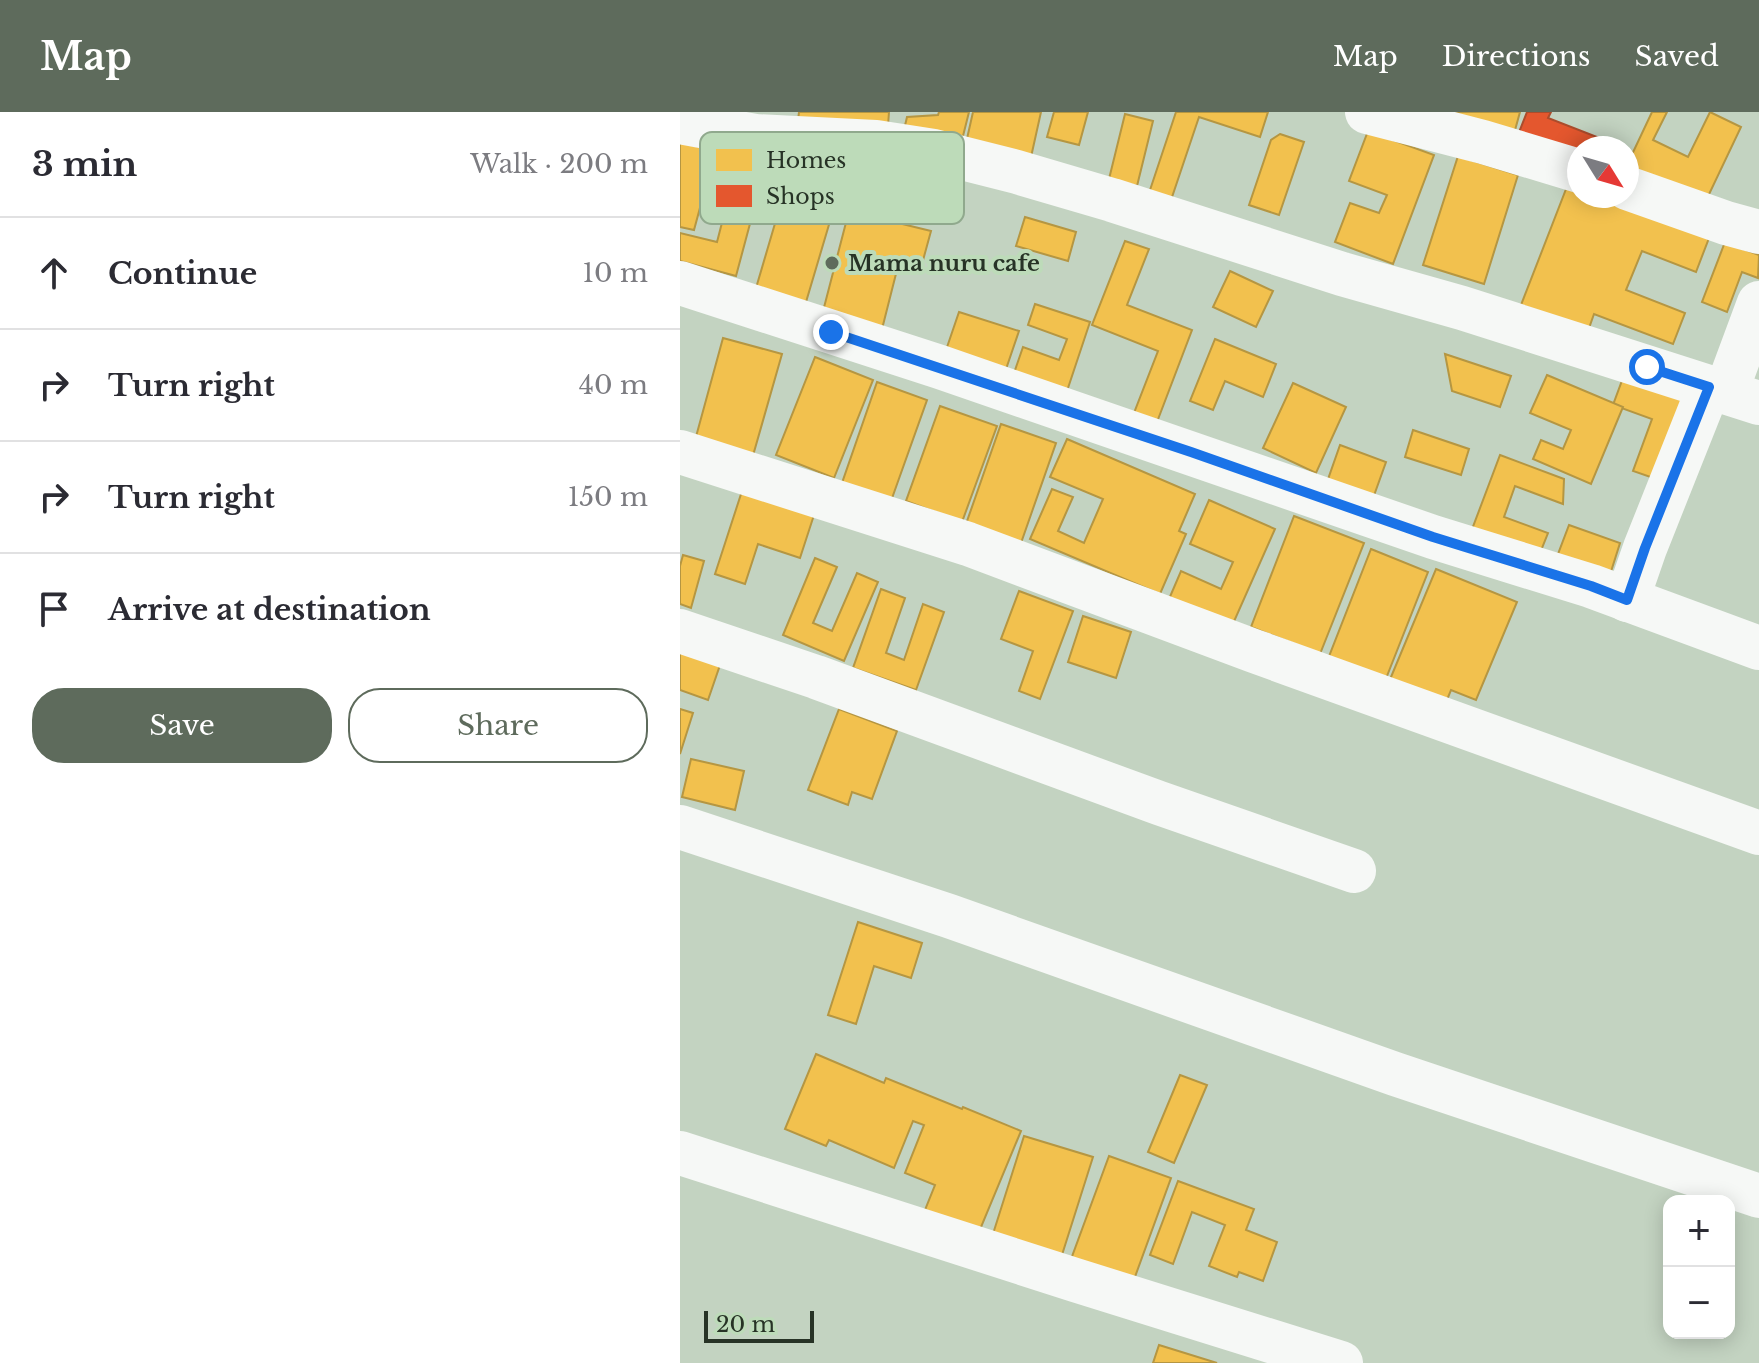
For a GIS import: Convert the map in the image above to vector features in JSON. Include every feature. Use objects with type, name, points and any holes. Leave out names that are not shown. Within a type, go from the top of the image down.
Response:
[{"type":"street","points":[[1367,112],[1567,167]]},
{"type":"street","points":[[680,122],[734,132]]},
{"type":"street","points":[[964,159],[1112,200],[1731,394]]},
{"type":"street","points":[[1639,192],[1759,232]]},
{"type":"street","points":[[680,283],[940,367],[1418,532],[1591,586],[1759,648]]},
{"type":"street","points":[[1627,600],[1645,548],[1731,394],[1759,303]]},
{"type":"street","points":[[680,452],[968,544],[1759,833]]},
{"type":"street","points":[[680,631],[1354,871]]},
{"type":"street","points":[[680,827],[949,916],[1381,1069],[1759,1196]]},
{"type":"street","points":[[680,1153],[1341,1363]]},
{"type":"building: Homes","points":[[799,112],[889,112],[888,126],[797,129]]},
{"type":"building: Homes","points":[[939,112],[969,112],[964,132],[903,132],[907,117],[938,115]]},
{"type":"building: Homes","points":[[973,112],[1041,112],[1029,166],[964,152]]},
{"type":"building: Homes","points":[[1054,112],[1088,112],[1079,145],[1047,137]]},
{"type":"building: Homes","points":[[1176,112],[1268,112],[1260,137],[1199,117],[1169,206],[1147,199]]},
{"type":"building: Homes","points":[[1413,112],[1520,112],[1512,141]]},
{"type":"building: Homes","points":[[1652,112],[1667,112],[1653,140],[1688,157],[1710,112],[1741,127],[1703,207],[1639,176],[1639,140]]},
{"type":"building: Homes","points":[[1125,114],[1153,121],[1137,186],[1109,179]]},
{"type":"building: Homes","points":[[1368,131],[1434,155],[1393,264],[1335,242],[1350,203],[1379,213],[1387,195],[1349,181]]},
{"type":"building: Homes","points":[[1280,134],[1304,142],[1279,215],[1249,205],[1271,140]]},
{"type":"building: Homes","points":[[680,142],[700,147],[700,208],[694,230],[680,227]]},
{"type":"building: Homes","points":[[1458,156],[1518,175],[1484,284],[1423,265]]},
{"type":"building: Homes","points":[[1567,187],[1567,208],[1631,208],[1709,238],[1696,272],[1642,251],[1626,290],[1685,313],[1673,344],[1594,314],[1588,331],[1521,305]]},
{"type":"building: Homes","points":[[1025,217],[1076,232],[1068,261],[1016,246]]},
{"type":"building: Homes","points":[[722,224],[750,224],[736,276],[680,261],[680,233],[717,242]]},
{"type":"building: Homes","points":[[775,224],[829,224],[806,302],[756,288]]},
{"type":"building: Homes","points":[[846,224],[902,224],[931,231],[922,264],[900,258],[881,333],[821,319]]},
{"type":"building: Homes","points":[[1125,241],[1149,249],[1127,305],[1192,330],[1157,422],[1134,413],[1158,351],[1092,325]]},
{"type":"building: Homes","points":[[1725,242],[1759,255],[1758,278],[1742,272],[1727,312],[1702,302]]},
{"type":"building: Homes","points":[[1230,271],[1273,291],[1256,327],[1213,307]]},
{"type":"building: Homes","points":[[1035,304],[1090,322],[1066,394],[1013,376],[1023,347],[1059,360],[1067,339],[1028,325]]},
{"type":"building: Homes","points":[[959,312],[1019,331],[1005,372],[945,353]]},
{"type":"building: Homes","points":[[723,338],[782,354],[752,459],[694,444]]},
{"type":"building: Homes","points":[[1215,339],[1276,364],[1263,397],[1225,381],[1213,410],[1190,401]]},
{"type":"building: Homes","points":[[1445,354],[1511,376],[1500,407],[1452,391]]},
{"type":"building: Homes","points":[[815,357],[873,380],[834,478],[776,455]]},
{"type":"building: Homes","points":[[1627,367],[1695,391],[1662,481],[1633,471],[1652,419],[1613,405]]},
{"type":"building: Homes","points":[[1547,375],[1623,407],[1591,484],[1533,459],[1541,440],[1563,449],[1571,430],[1530,413]]},
{"type":"building: Homes","points":[[877,382],[927,400],[891,501],[842,483]]},
{"type":"building: Homes","points":[[1293,383],[1346,407],[1316,473],[1263,448]]},
{"type":"building: Homes","points":[[940,406],[997,426],[962,522],[906,501]]},
{"type":"building: Homes","points":[[1001,424],[1056,443],[1021,543],[966,524]]},
{"type":"building: Homes","points":[[1413,430],[1469,449],[1461,475],[1405,457]]},
{"type":"building: Homes","points":[[1067,439],[1195,494],[1179,531],[1186,534],[1160,594],[1030,539],[1052,489],[1073,497],[1058,531],[1084,543],[1103,499],[1050,477]]},
{"type":"building: Homes","points":[[1340,445],[1386,462],[1372,501],[1326,485]]},
{"type":"building: Homes","points":[[1500,455],[1564,479],[1563,504],[1515,486],[1504,517],[1548,533],[1538,558],[1471,532]]},
{"type":"building: Homes","points":[[742,491],[814,515],[800,558],[758,544],[745,584],[715,574]]},
{"type":"building: Homes","points":[[1209,500],[1275,529],[1232,626],[1169,599],[1181,571],[1221,589],[1233,562],[1190,544]]},
{"type":"building: Homes","points":[[1294,516],[1364,543],[1320,654],[1251,627]]},
{"type":"building: Homes","points":[[1569,525],[1620,543],[1608,581],[1555,562]]},
{"type":"building: Homes","points":[[1371,549],[1428,572],[1385,681],[1328,659]]},
{"type":"building: Homes","points":[[683,555],[704,561],[691,608],[680,604]]},
{"type":"building: Homes","points":[[815,558],[837,567],[813,623],[832,631],[857,573],[878,582],[844,661],[783,635]]},
{"type":"building: Homes","points":[[1436,569],[1517,602],[1476,700],[1451,690],[1442,712],[1386,689]]},
{"type":"building: Homes","points":[[881,589],[905,598],[886,653],[904,660],[923,604],[944,612],[916,690],[853,668]]},
{"type":"building: Homes","points":[[1019,591],[1073,611],[1040,699],[1019,691],[1033,651],[1001,639]]},
{"type":"building: Homes","points":[[1083,616],[1131,632],[1116,678],[1068,662]]},
{"type":"building: Homes","points":[[680,651],[720,665],[708,700],[680,690]]},
{"type":"building: Homes","points":[[680,709],[693,713],[680,754]]},
{"type":"building: Homes","points":[[839,709],[897,731],[872,799],[852,792],[848,805],[808,790]]},
{"type":"building: Homes","points":[[691,759],[744,771],[735,810],[682,797]]},
{"type":"building: Homes","points":[[858,922],[922,943],[911,978],[874,966],[856,1024],[828,1015]]},
{"type":"building: Homes","points":[[816,1054],[884,1083],[886,1078],[1021,1131],[979,1232],[925,1210],[935,1185],[905,1173],[924,1125],[913,1121],[894,1168],[829,1140],[826,1146],[785,1129]]},
{"type":"building: Homes","points":[[1180,1075],[1207,1085],[1174,1163],[1148,1152]]},
{"type":"building: Homes","points":[[1024,1136],[1093,1157],[1061,1258],[992,1237]]},
{"type":"building: Homes","points":[[1109,1156],[1171,1178],[1132,1285],[1070,1262]]},
{"type":"building: Homes","points":[[1178,1181],[1254,1209],[1246,1230],[1277,1242],[1263,1281],[1239,1272],[1237,1277],[1209,1266],[1225,1225],[1192,1212],[1173,1264],[1150,1255]]},
{"type":"building: Homes","points":[[1159,1345],[1217,1363],[1153,1363]]},
{"type":"building: Shops","points":[[1527,112],[1551,112],[1548,118],[1594,136],[1567,136],[1567,154],[1518,135]]},
{"type":"place","name":"Mama nuru cafe","points":[[832,263]]},
{"type":"route","points":[[831,332],[1627,600],[1709,387],[1647,367]]}]
